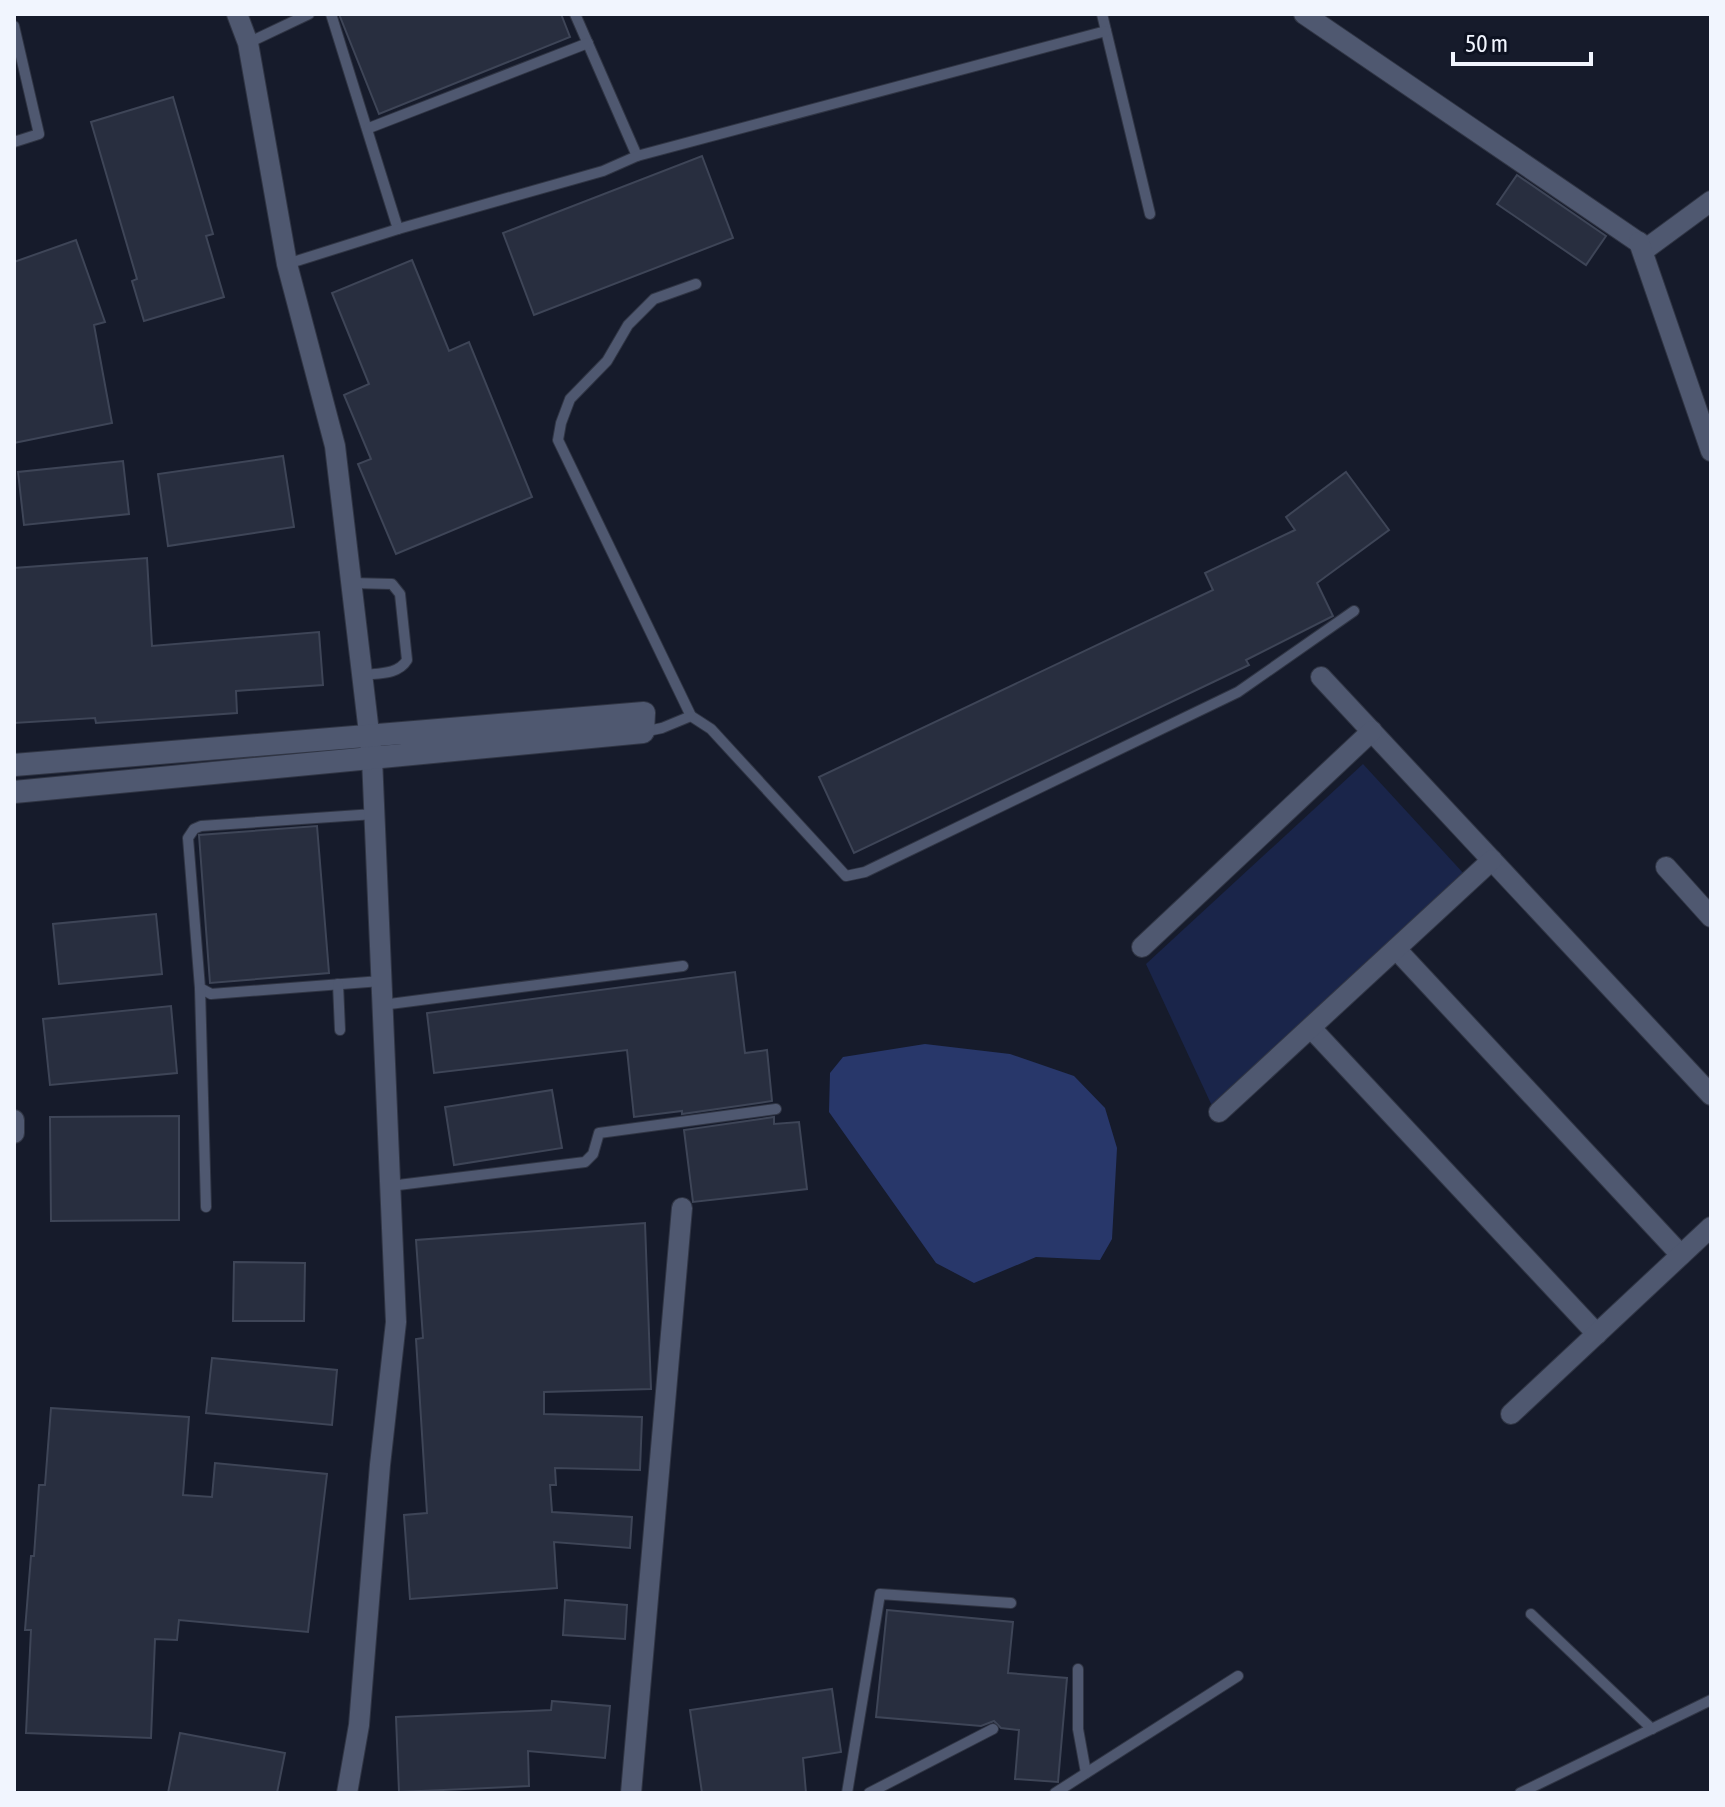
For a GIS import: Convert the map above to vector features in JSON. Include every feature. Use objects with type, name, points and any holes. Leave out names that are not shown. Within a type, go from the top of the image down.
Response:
[{"type":"street","points":[[237,14],[248,43],[287,264],[335,446],[371,747],[396,1322],[380,1465],[359,1725],[347,1793]]},
{"type":"street","points":[[1304,14],[1643,245],[1711,451]]},
{"type":"street","points":[[1643,245],[1711,201]]},
{"type":"street","points":[[1321,677],[1711,1095]]},
{"type":"street","points":[[14,792],[371,747],[644,722]]},
{"type":"street","points":[[1142,947],[1372,731]]},
{"type":"street","points":[[14,765],[371,747]]},
{"type":"street","points":[[1219,1112],[1492,860]]},
{"type":"street","points":[[1666,867],[1711,917]]},
{"type":"street","points":[[1396,949],[1681,1255]]},
{"type":"street","points":[[1311,1028],[1597,1334]]},
{"type":"street","points":[[14,1120],[14,1133]]},
{"type":"street","points":[[631,1793],[682,1208]]},
{"type":"street","points":[[1511,1414],[1711,1227]]},
{"type":"lane","points":[[248,43],[309,14]]},
{"type":"lane","points":[[331,14],[398,229]]},
{"type":"lane","points":[[575,14],[637,156]]},
{"type":"lane","points":[[1102,14],[1150,214]]},
{"type":"lane","points":[[14,26],[39,134],[14,142]]},
{"type":"lane","points":[[287,264],[603,171],[637,156],[1106,31]]},
{"type":"lane","points":[[369,128],[588,43]]},
{"type":"lane","points":[[696,284],[654,299],[628,325],[607,361],[570,399],[558,440],[691,716],[711,729],[846,876],[865,872],[1238,692],[1354,611]]},
{"type":"lane","points":[[351,583],[392,584],[400,594],[407,660],[395,671],[363,675]]},
{"type":"lane","points":[[644,722],[662,728],[691,716]]},
{"type":"lane","points":[[206,1207],[200,988],[189,833],[201,826],[374,814]]},
{"type":"lane","points":[[382,1005],[683,966]]},
{"type":"lane","points":[[200,988],[211,994],[381,981]]},
{"type":"lane","points":[[338,984],[340,1030]]},
{"type":"lane","points":[[390,1186],[585,1162],[593,1154],[599,1133],[776,1109]]},
{"type":"lane","points":[[847,1793],[880,1594],[1011,1603]]},
{"type":"lane","points":[[1531,1614],[1652,1729]]},
{"type":"lane","points":[[1078,1669],[1078,1729],[1086,1773]]},
{"type":"lane","points":[[1055,1793],[1238,1676]]},
{"type":"lane","points":[[1520,1793],[1711,1700]]},
{"type":"lane","points":[[869,1793],[993,1729]]},
{"type":"shaded area","points":[[1363,764],[1465,875],[1213,1108],[1146,964]]},
{"type":"shaded area","points":[[925,1044],[1010,1054],[1074,1076],[1105,1108],[1117,1148],[1112,1239],[1100,1260],[1036,1257],[974,1283],[936,1263],[829,1112],[830,1073],[843,1057]]},
{"type":"building","points":[[339,14],[561,14],[570,37],[379,114]]},
{"type":"building","points":[[173,97],[213,234],[206,236],[224,297],[144,321],[132,281],[137,279],[91,122]]},
{"type":"building","points":[[702,156],[733,238],[534,315],[503,233]]},
{"type":"building","points":[[1517,175],[1606,236],[1586,265],[1497,204]]},
{"type":"building","points":[[76,240],[105,322],[94,325],[112,423],[14,443],[14,262]]},
{"type":"building","points":[[412,260],[449,351],[469,342],[532,497],[396,554],[358,464],[371,459],[344,395],[369,384],[332,293]]},
{"type":"building","points":[[283,456],[294,527],[168,546],[158,474]]},
{"type":"building","points":[[123,461],[129,514],[24,525],[18,472]]},
{"type":"building","points":[[1346,472],[1389,530],[1317,583],[1333,616],[1246,660],[1249,665],[854,853],[819,777],[1213,590],[1205,573],[1295,530],[1286,517]]},
{"type":"building","points":[[147,558],[152,646],[319,632],[323,685],[236,691],[237,713],[96,723],[95,718],[14,723],[14,568]]},
{"type":"building","points":[[317,826],[329,973],[210,983],[199,835]]},
{"type":"building","points":[[156,914],[162,974],[59,984],[53,924]]},
{"type":"building","points":[[735,972],[745,1053],[767,1050],[772,1101],[682,1114],[682,1111],[634,1117],[627,1050],[434,1073],[427,1013]]},
{"type":"building","points":[[171,1006],[177,1073],[50,1085],[43,1019]]},
{"type":"building","points":[[552,1090],[562,1148],[454,1165],[445,1107]]},
{"type":"building","points":[[179,1116],[179,1220],[51,1221],[50,1117]]},
{"type":"building","points":[[774,1117],[774,1124],[799,1122],[807,1189],[693,1202],[684,1130]]},
{"type":"building","points":[[645,1223],[651,1389],[544,1392],[544,1414],[642,1417],[640,1470],[555,1468],[556,1485],[550,1485],[552,1512],[632,1517],[630,1548],[554,1542],[557,1588],[410,1599],[404,1515],[427,1513],[416,1339],[423,1338],[416,1240]]},
{"type":"building","points":[[234,1262],[305,1263],[304,1321],[233,1321]]},
{"type":"building","points":[[212,1358],[337,1370],[332,1425],[206,1413]]},
{"type":"building","points":[[51,1408],[189,1417],[183,1495],[212,1497],[215,1463],[327,1474],[308,1632],[179,1620],[177,1640],[155,1639],[151,1738],[26,1733],[31,1630],[25,1630],[39,1485],[45,1485]]},
{"type":"building","points":[[565,1600],[627,1605],[625,1639],[563,1635]]},
{"type":"building","points":[[887,1610],[1013,1622],[1008,1673],[1067,1678],[1058,1782],[1015,1779],[1019,1730],[1001,1728],[994,1721],[981,1726],[876,1717]]},
{"type":"building","points":[[832,1689],[841,1752],[803,1758],[806,1793],[702,1793],[690,1710]]},
{"type":"building","points":[[552,1701],[610,1706],[605,1758],[528,1751],[529,1786],[399,1792],[396,1717],[551,1710]]},
{"type":"building","points":[[180,1733],[285,1753],[277,1793],[168,1793]]}]
